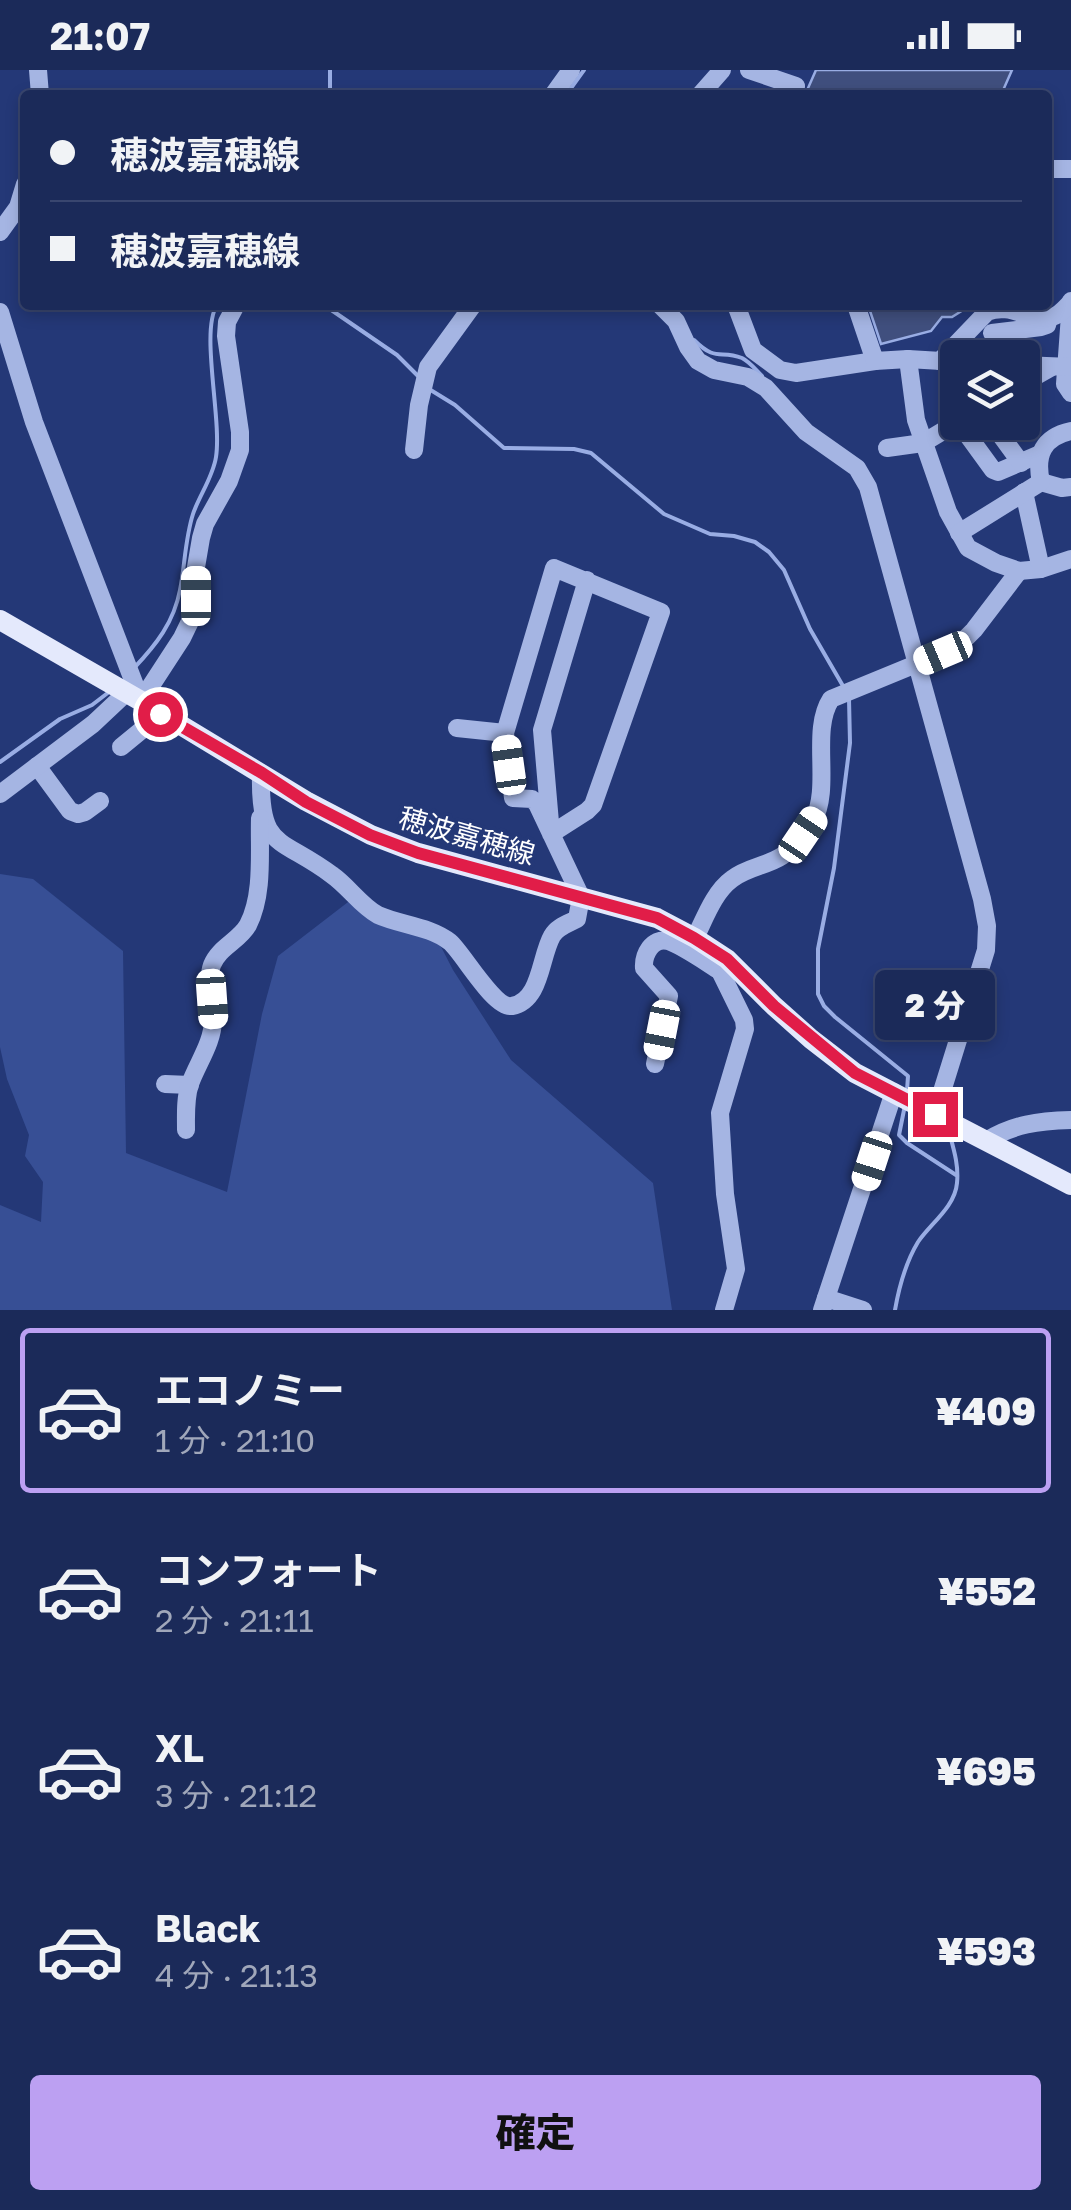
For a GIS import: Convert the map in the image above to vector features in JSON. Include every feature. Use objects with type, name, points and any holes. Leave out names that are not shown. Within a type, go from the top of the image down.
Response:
[{"type":"main road","name":"穂波嘉穂線","points":[[0,620],[306,802],[370,835],[418,853],[657,918],[694,938],[855,1073],[1071,1185]]},
{"type":"street","points":[[704,90],[722,70]]},
{"type":"street","points":[[749,70],[796,86],[796,90]]},
{"type":"street","points":[[0,232],[20,200]]},
{"type":"street","points":[[1071,295],[1063,367],[1071,394]]},
{"type":"street","points":[[1009,310],[1049,318],[1070,303]]},
{"type":"street","points":[[0,794],[134,697],[182,638],[195,610],[196,574],[205,524],[236,466],[240,450],[226,336],[233,310]]},
{"type":"street","points":[[414,450],[428,367],[469,310]]},
{"type":"street","points":[[665,310],[676,321],[698,361],[714,370],[748,377],[766,388],[806,432],[856,468],[868,487],[982,899],[986,926],[986,950],[935,1114]]},
{"type":"street","points":[[738,310],[753,350],[780,370],[796,373],[874,361],[940,361]]},
{"type":"street","points":[[858,310],[874,361]]},
{"type":"street","points":[[965,340],[992,310]]},
{"type":"street","points":[[0,312],[34,422],[134,697]]},
{"type":"street","points":[[992,333],[1041,328],[1049,318]]},
{"type":"street","points":[[908,359],[923,443],[948,512],[968,548],[1019,571],[1042,569],[1071,559]]},
{"type":"street","points":[[970,440],[993,470],[1006,470],[1040,454],[1055,436],[1071,431]]},
{"type":"street","points":[[887,448],[940,437]]},
{"type":"street","points":[[1005,440],[1021,462]]},
{"type":"street","points":[[1040,454],[1032,487],[1042,569]]},
{"type":"street","points":[[958,533],[1032,487],[1071,487]]},
{"type":"street","points":[[260,807],[267,828],[284,847],[332,875],[376,914],[449,941],[504,1006],[512,1006],[532,992],[553,935],[576,919],[581,897],[550,834],[537,804],[532,799],[513,798],[504,733],[554,568],[661,612],[592,805],[550,834]]},
{"type":"street","points":[[694,938],[730,880],[782,856],[816,817],[824,710],[831,699],[960,642],[974,630],[1019,571]]},
{"type":"street","points":[[550,834],[542,730],[587,580]]},
{"type":"street","points":[[121,747],[160,714]]},
{"type":"street","points":[[457,728],[504,733]]},
{"type":"street","points":[[38,766],[70,811],[85,812],[100,801]]},
{"type":"street","points":[[186,1130],[190,1085],[211,1036],[212,965],[247,927],[254,905],[262,773]]},
{"type":"street","points":[[656,1064],[669,996],[644,968],[644,958],[650,947],[669,942],[724,965],[744,1020],[745,1030],[720,1114],[724,1194],[736,1269],[724,1310]]},
{"type":"street","points":[[165,1084],[190,1085]]},
{"type":"street","points":[[863,1310],[824,1304],[894,1092]]},
{"type":"street","points":[[986,1140],[1007,1128],[1071,1120]]},
{"type":"shaded area","points":[[816,70],[1012,70],[1003,90],[807,90]]},
{"type":"shaded area","points":[[870,310],[963,310],[952,317],[942,317],[931,331],[881,344]]},
{"type":"shaded area","points":[[0,874],[33,879],[123,951],[126,1153],[227,1192],[262,1014],[278,956],[352,899],[435,935],[511,1060],[653,1183],[672,1310],[0,1310],[0,1205],[41,1222],[43,1182],[25,1156],[29,1135],[7,1079],[0,1047]]},
{"type":"waterway","points":[[329,90],[330,70]]},
{"type":"waterway","points":[[570,90],[584,70]]},
{"type":"waterway","points":[[134,668],[169,623],[180,590],[190,523],[216,457],[211,354],[215,310]]},
{"type":"waterway","points":[[331,310],[397,355],[420,378]]},
{"type":"waterway","points":[[694,340],[713,353],[742,358],[762,376]]},
{"type":"waterway","points":[[429,389],[455,405],[504,448],[574,449],[591,453],[664,514],[710,534],[755,542],[769,552],[784,570],[810,629],[843,686]]},
{"type":"waterway","points":[[0,762],[60,719],[92,705],[109,692]]},
{"type":"waterway","points":[[849,699],[850,743],[834,868],[818,949],[818,994],[835,1017],[908,1076],[907,1091]]},
{"type":"waterway","points":[[905,1105],[899,1135],[956,1175]]},
{"type":"waterway","points":[[895,1310],[914,1250],[955,1192],[957,1169],[948,1128]]},
{"type":"route","points":[[160,714],[306,802],[370,835],[418,853],[657,918],[727,959],[812,1040],[855,1073],[935,1114]]}]
